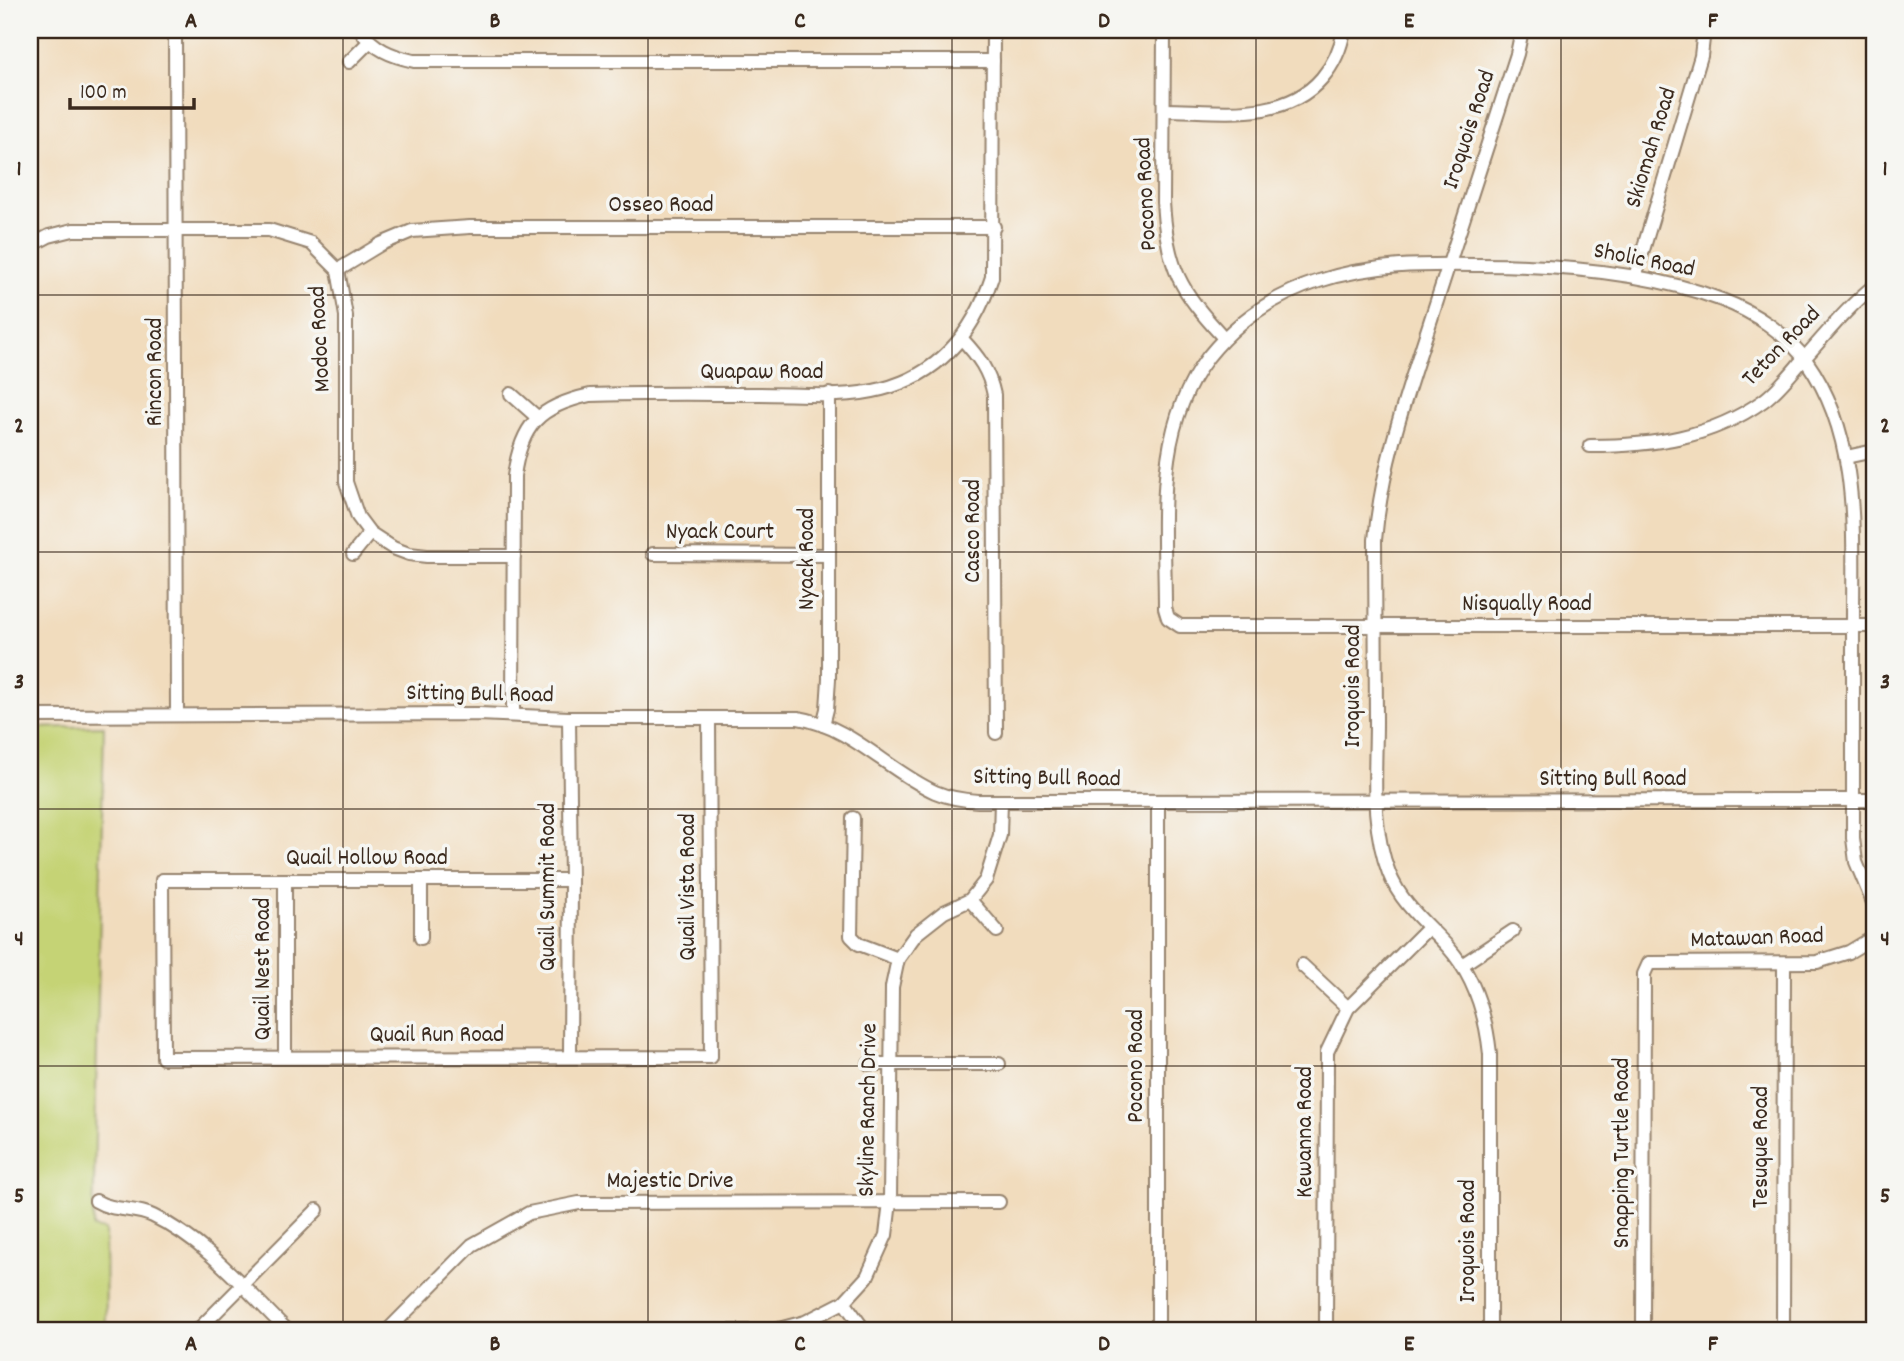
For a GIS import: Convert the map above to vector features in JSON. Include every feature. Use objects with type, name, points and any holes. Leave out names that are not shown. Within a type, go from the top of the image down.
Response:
[{"type":"street","name":"Rincon Road","points":[[175,30],[177,714]]},
{"type":"street","points":[[360,30],[369,41],[395,57],[414,61],[993,61]]},
{"type":"street","name":"Quapaw Road","points":[[537,417],[554,405],[590,395],[829,394],[881,390],[904,382],[946,356],[962,339],[985,298],[992,277],[993,30]]},
{"type":"street","name":"Pocono Road","points":[[1164,30],[1163,202],[1171,260],[1195,307],[1224,338]]},
{"type":"street","points":[[1164,110],[1245,110],[1272,108],[1287,103],[1315,86],[1327,72],[1337,56],[1343,30]]},
{"type":"street","name":"Iroquois Road","points":[[1490,1331],[1490,1054],[1487,1021],[1462,965],[1402,898],[1390,875],[1377,825],[1375,540],[1382,485],[1401,412],[1517,54],[1522,30]]},
{"type":"street","name":"Skiomah Road","points":[[1635,277],[1701,57],[1704,30]]},
{"type":"street","points":[[349,62],[369,41]]},
{"type":"street","name":"Osseo Road","points":[[338,270],[381,244],[412,231],[470,227],[993,227]]},
{"type":"street","name":"Modoc Road","points":[[30,246],[49,236],[74,230],[269,230],[311,243],[338,270],[346,316],[346,482],[358,517],[370,533]]},
{"type":"street","name":"Sholic Road","points":[[1180,626],[1168,618],[1165,608],[1168,447],[1182,399],[1192,380],[1224,338],[1269,303],[1316,282],[1381,267],[1449,265],[1557,267],[1635,277],[1721,299],[1769,325],[1804,359],[1826,396],[1846,457],[1852,506],[1853,800],[1856,862],[1874,905]]},
{"type":"street","name":"Teton Road","points":[[1590,446],[1634,446],[1705,432],[1764,401],[1853,304],[1874,286]]},
{"type":"street","name":"Casco Road","points":[[962,339],[980,357],[990,375],[994,396],[996,733]]},
{"type":"street","points":[[511,394],[537,417],[525,433],[516,459],[514,476],[513,714]]},
{"type":"street","name":"Nyack Road","points":[[823,725],[829,679],[829,394]]},
{"type":"street","points":[[1846,457],[1874,451]]},
{"type":"street","points":[[353,554],[370,533],[393,548],[409,554],[513,556]]},
{"type":"street","name":"Nyack Court","points":[[653,554],[829,555]]},
{"type":"street","name":"Nisqually Road","points":[[1180,626],[1874,626]]},
{"type":"street","name":"Sitting Bull Road","points":[[30,716],[513,714],[569,718],[783,717],[823,725],[936,792],[957,799],[1375,802],[1874,800]]},
{"type":"street","name":"Quail Summit Road","points":[[569,718],[570,1056]]},
{"type":"street","name":"Quail Vista Road","points":[[709,718],[711,1057]]},
{"type":"street","name":"Skyline Ranch Drive","points":[[702,1331],[771,1331],[805,1322],[844,1302],[867,1277],[886,1235],[890,1202],[892,987],[898,958],[916,934],[944,912],[970,900],[986,880],[1000,835],[1001,801]]},
{"type":"street","name":"Pocono Road","points":[[1158,801],[1158,1331]]},
{"type":"street","points":[[853,818],[851,936],[859,944],[898,958]]},
{"type":"street","name":"Quail Hollow Road","points":[[163,1058],[162,880],[571,880]]},
{"type":"street","points":[[421,938],[422,880]]},
{"type":"street","name":"Quail Nest Road","points":[[285,881],[285,1057]]},
{"type":"street","points":[[970,900],[997,931]]},
{"type":"street","name":"Kewanna Road","points":[[1326,1331],[1327,1052],[1349,1008],[1428,928]]},
{"type":"street","points":[[1462,965],[1513,931]]},
{"type":"street","name":"Matawan Road","points":[[1644,974],[1648,963],[1816,962],[1849,952],[1874,937]]},
{"type":"street","name":"Tesuque Road","points":[[1783,1331],[1784,963]]},
{"type":"street","points":[[1302,965],[1349,1008]]},
{"type":"street","name":"Snapping Turtle Road","points":[[1643,1331],[1644,974]]},
{"type":"street","name":"Quail Run Road","points":[[163,1058],[711,1057]]},
{"type":"street","points":[[869,1064],[999,1064]]},
{"type":"street","points":[[96,1201],[107,1208],[150,1214],[197,1242],[288,1331]]},
{"type":"street","name":"Majestic Drive","points":[[387,1331],[472,1245],[529,1213],[579,1203],[999,1202]]},
{"type":"street","points":[[197,1331],[317,1210]]},
{"type":"street","points":[[844,1302],[862,1328],[870,1331]]},
{"type":"green space","points":[[104,726],[93,1228],[105,1230],[106,1331],[30,1331],[30,728]]}]
